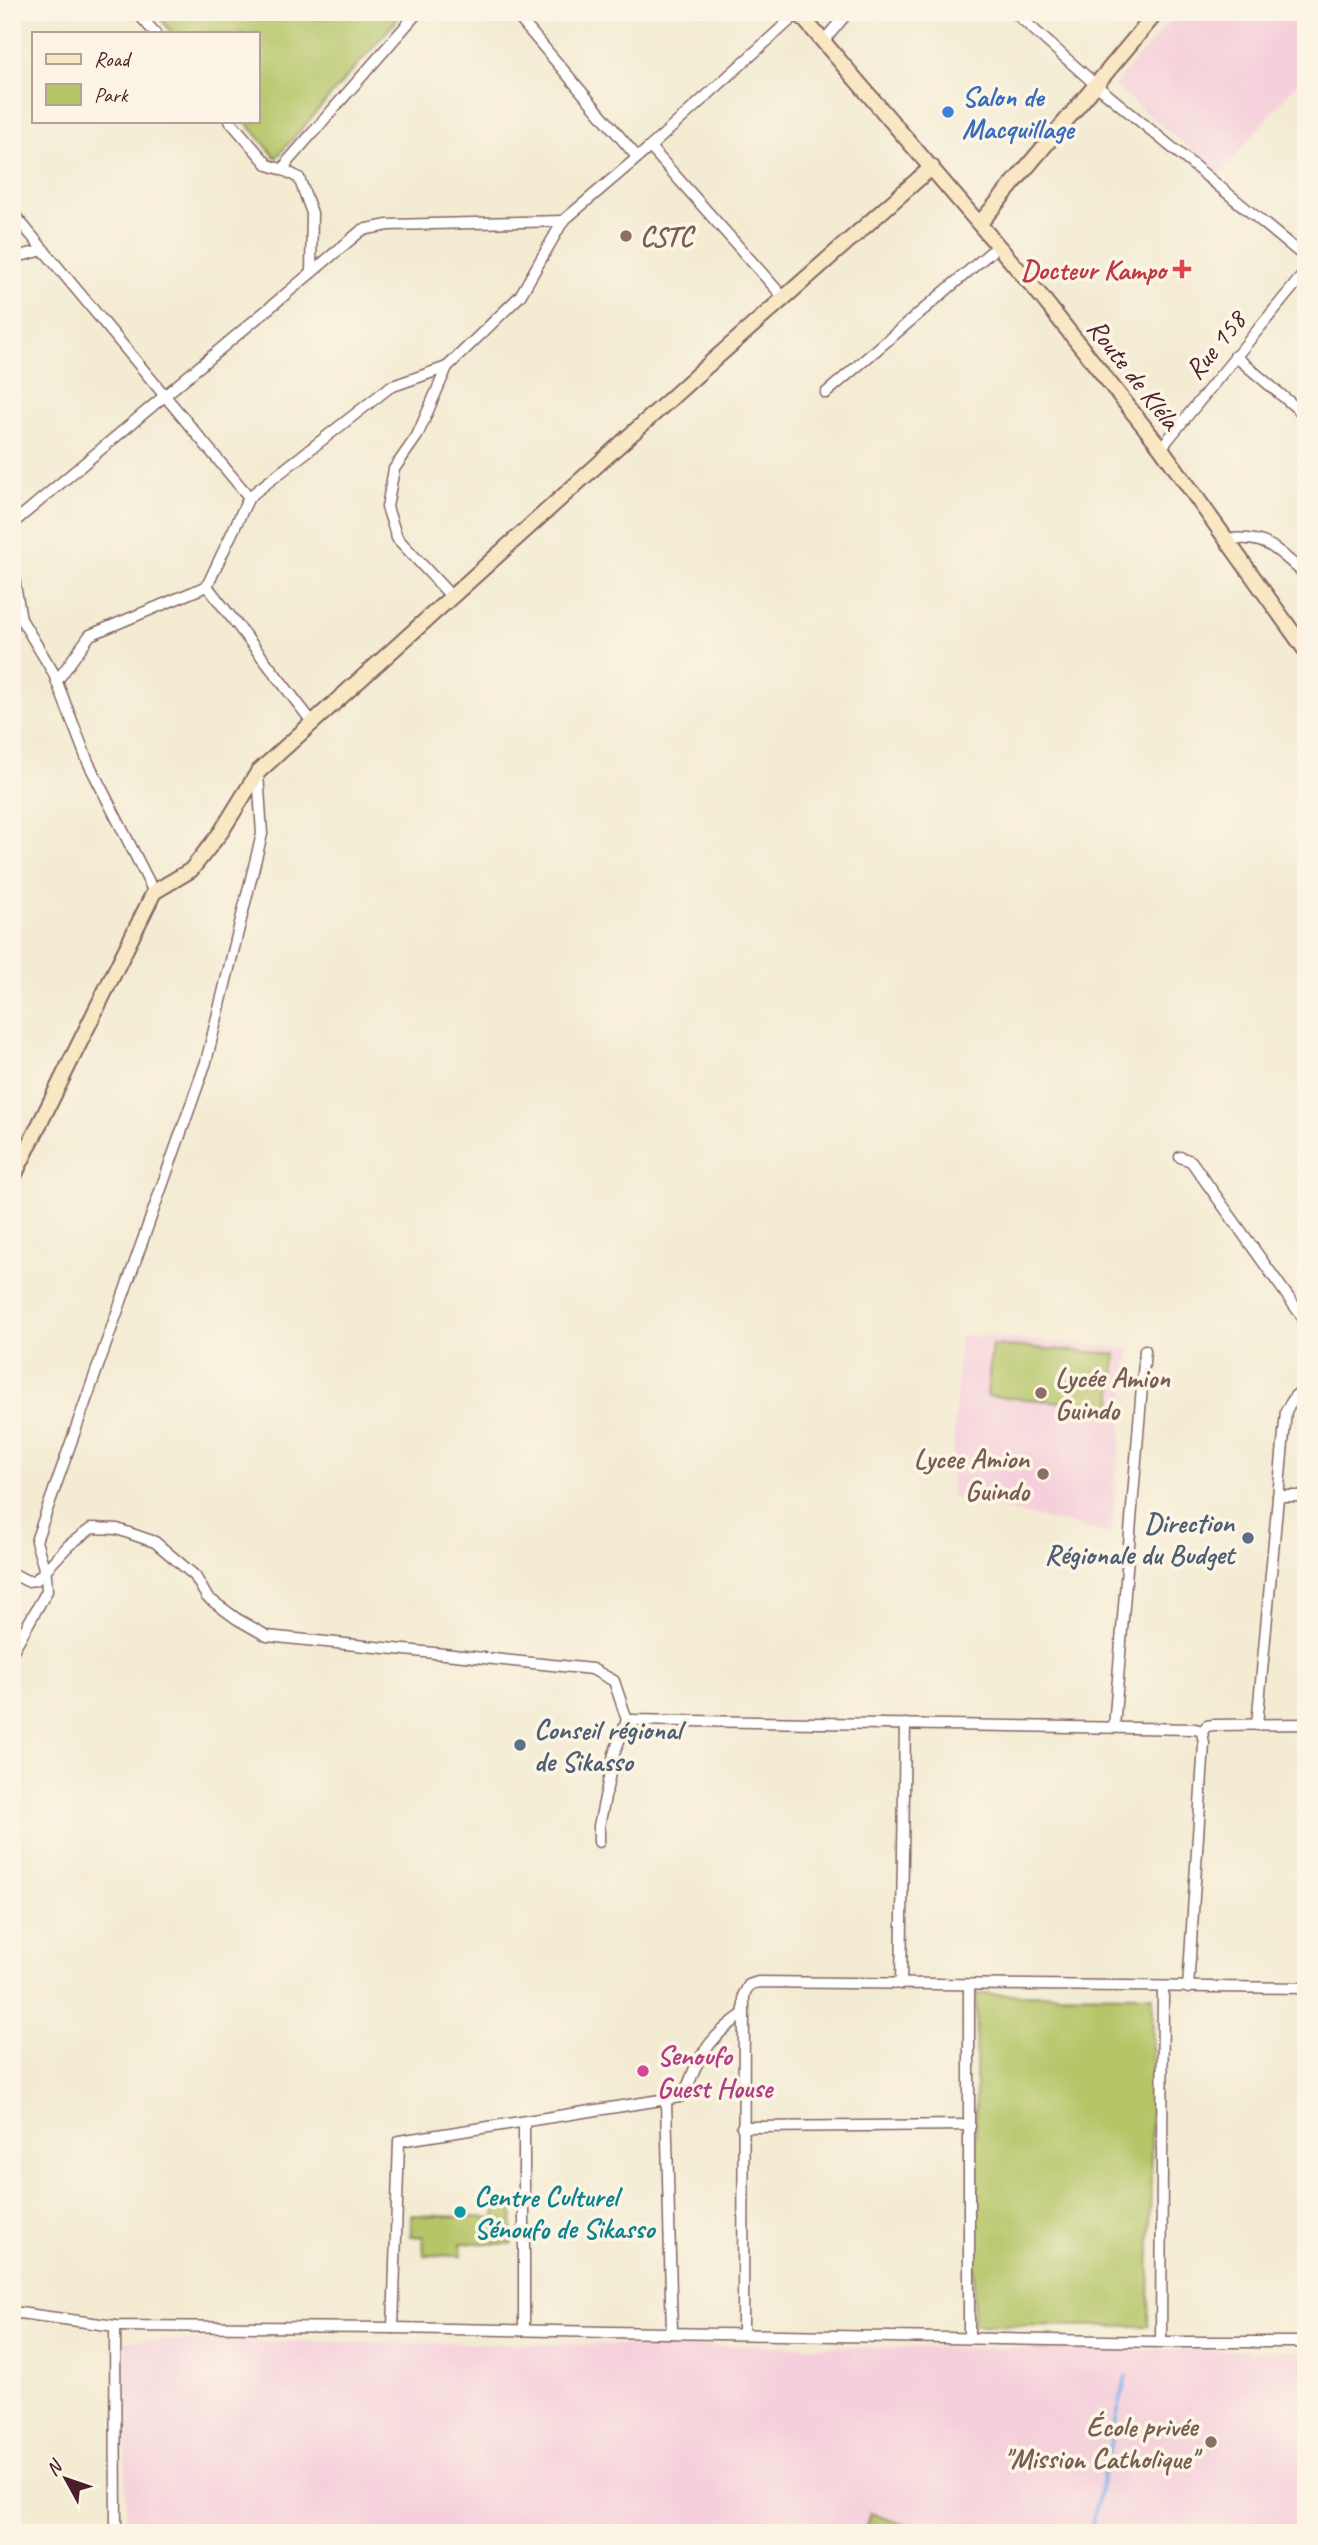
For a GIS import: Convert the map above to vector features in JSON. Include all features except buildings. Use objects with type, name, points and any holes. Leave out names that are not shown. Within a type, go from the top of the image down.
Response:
[{"type":"street","points":[[137,12],[154,32]]},
{"type":"street","points":[[284,170],[288,161],[418,12]]},
{"type":"street","points":[[514,12],[637,157]]},
{"type":"street","points":[[824,42],[848,12]]},
{"type":"street","points":[[1014,12],[1096,85],[1306,258]]},
{"type":"street","points":[[980,223],[1157,12]]},
{"type":"street","points":[[452,597],[397,538],[387,507],[394,469],[416,436],[447,367],[520,296],[563,220],[650,147],[798,13]]},
{"type":"street","name":"Route de Kléla","points":[[798,13],[999,245],[1161,448],[1306,651]]},
{"type":"street","points":[[231,122],[268,165],[299,178],[312,213],[311,273]]},
{"type":"street","points":[[650,147],[785,299]]},
{"type":"street","points":[[12,1180],[154,892],[191,870],[221,832],[258,772],[699,373],[932,167]]},
{"type":"street","points":[[12,212],[249,497]]},
{"type":"street","points":[[12,524],[362,230],[388,225],[563,220]]},
{"type":"street","points":[[827,393],[999,245]]},
{"type":"street","points":[[12,258],[44,250]]},
{"type":"street","name":"Rue 158","points":[[1161,448],[1306,271]]},
{"type":"street","points":[[1235,356],[1306,416]]},
{"type":"street","points":[[57,681],[90,635],[206,586],[249,497],[390,387],[447,367]]},
{"type":"street","points":[[1225,539],[1245,537],[1267,542],[1306,575]]},
{"type":"street","points":[[12,567],[21,619],[57,681],[88,762],[154,892]]},
{"type":"street","points":[[206,586],[313,723]]},
{"type":"street","points":[[12,1652],[47,1591],[45,1571],[36,1541],[205,1062],[262,834],[258,772]]},
{"type":"street","points":[[1180,1157],[1191,1161],[1306,1322]]},
{"type":"street","points":[[1114,1727],[1144,1350]]},
{"type":"street","points":[[1257,1725],[1286,1411],[1295,1396],[1306,1388]]},
{"type":"street","points":[[1278,1496],[1306,1496]]},
{"type":"street","points":[[12,1573],[27,1581],[36,1580],[69,1545],[92,1528],[117,1529],[155,1542],[195,1576],[208,1597],[237,1619],[267,1636],[592,1669],[614,1681],[627,1720],[614,1754],[599,1826],[599,1842]]},
{"type":"street","points":[[627,1720],[1114,1727],[1202,1731]]},
{"type":"street","points":[[901,1984],[905,1724]]},
{"type":"street","points":[[1202,1731],[1213,1725],[1306,1724]]},
{"type":"street","points":[[1188,1988],[1204,1744],[1202,1731]]},
{"type":"street","points":[[743,2334],[743,2014],[746,1989],[749,1985],[758,1982],[1306,1988]]},
{"type":"street","points":[[969,1985],[969,2338]]},
{"type":"street","points":[[1161,2342],[1163,1987]]},
{"type":"street","points":[[393,2328],[399,2141],[680,2097],[688,2089],[695,2068],[718,2032],[743,2014]]},
{"type":"street","points":[[666,2101],[672,2333]]},
{"type":"street","points":[[524,2122],[524,2330]]},
{"type":"street","points":[[742,2127],[970,2125]]},
{"type":"street","points":[[12,2312],[115,2326],[1306,2342]]},
{"type":"street","points":[[115,2326],[116,2533]]},
{"type":"shaded area","points":[[1176,12],[1306,12],[1306,72],[1220,174],[1114,86]]},
{"type":"shaded area","name":"Lycée Amion Guindo","points":[[960,1335],[1130,1349],[1111,1534],[950,1497]]},
{"type":"shaded area","points":[[125,2340],[1306,2351],[1306,2533],[126,2533]]},
{"type":"green space","points":[[155,12],[404,12],[276,158],[246,122],[259,122],[259,32],[171,32]]},
{"type":"green space","points":[[992,1345],[1116,1354],[1112,1406],[987,1396]]},
{"type":"green space","points":[[977,1994],[1153,1995],[1149,2326],[973,2325]]},
{"type":"green space","points":[[497,2198],[513,2202],[512,2244],[461,2243],[462,2256],[424,2255],[423,2237],[411,2236],[411,2215],[495,2218]]},
{"type":"green space","points":[[870,2513],[937,2533],[864,2533]]},
{"type":"waterway","points":[[1090,2533],[1126,2376]]},
{"type":"place","name":"Salon de Macquillage","points":[[948,112]]},
{"type":"place","name":"CSTC","points":[[626,236]]},
{"type":"place","name":"Docteur Kampo","points":[[1182,269]]},
{"type":"place","name":"Lycée Amion Guindo","points":[[1041,1393]]},
{"type":"place","name":"Lycee Amion Guindo","points":[[1043,1474]]},
{"type":"place","name":"Direction Régionale du Budget","points":[[1248,1538]]},
{"type":"place","name":"Conseil régional de Sikasso","points":[[520,1745]]},
{"type":"place","name":"Senoufo Guest House","points":[[643,2071]]},
{"type":"place","name":"Centre Culturel Sénoufo de Sikasso","points":[[460,2212]]},
{"type":"place","name":"École privée \"Mission Catholique\"","points":[[1211,2442]]}]
